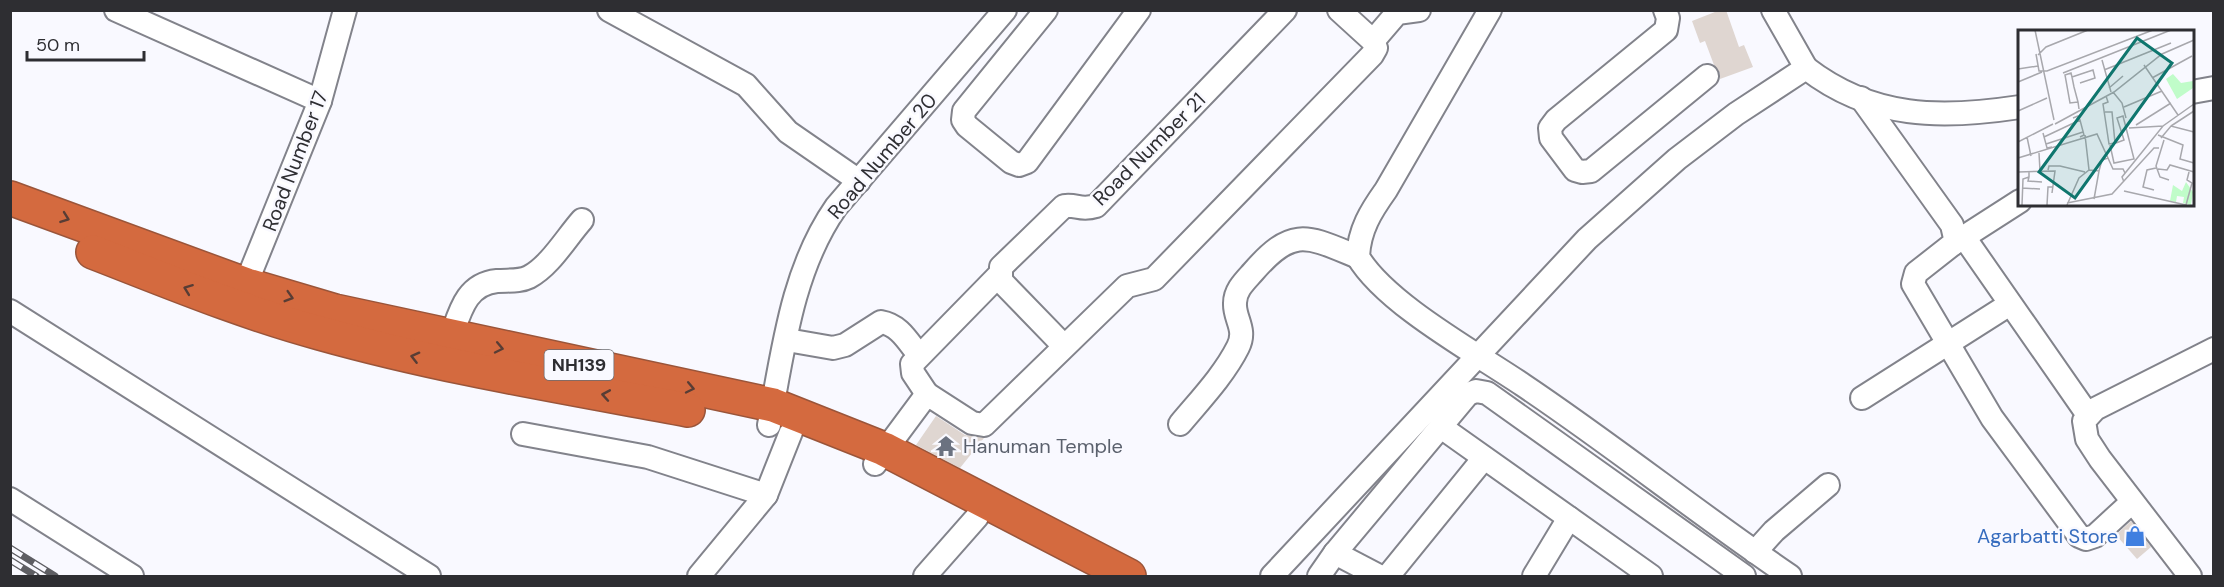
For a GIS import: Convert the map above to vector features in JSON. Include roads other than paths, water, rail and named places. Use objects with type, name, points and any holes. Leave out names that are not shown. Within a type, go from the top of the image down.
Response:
[{"type":"highway","name":"NH139","points":[[10,198],[242,296],[320,333],[464,369],[777,421]]},
{"type":"highway","name":"NH139","points":[[10,220],[242,296],[335,312],[451,337],[777,421],[879,456],[1130,576]]},
{"type":"highway","name":"NH139","points":[[879,456],[977,517],[1089,576]]},
{"type":"street","points":[[116,10],[320,101]]},
{"type":"street","name":"Road Number 17","points":[[242,296],[320,101],[345,10]]},
{"type":"street","points":[[609,10],[746,85],[788,132],[859,181]]},
{"type":"street","name":"Road Number 20","points":[[699,576],[766,495],[792,312],[808,255],[826,221],[1005,10]]},
{"type":"street","points":[[1046,10],[964,111],[963,120],[967,126],[1011,162],[1019,165],[1027,162],[1139,10]]},
{"type":"street","name":"Road Number 21","points":[[918,354],[1000,274],[1001,267],[1064,206],[1070,205],[1083,210],[1096,206],[1285,10]]},
{"type":"street","points":[[787,340],[833,348],[845,345],[881,322],[891,324],[898,329],[918,354],[912,364],[913,373],[927,394],[972,423],[984,425],[1127,286],[1132,283],[1149,283],[1154,279],[1372,55],[1376,48],[1373,41],[1339,10]]},
{"type":"street","points":[[1373,41],[1397,13],[1419,10]]},
{"type":"street","points":[[1358,257],[1358,244],[1368,216],[1386,190],[1490,10]]},
{"type":"street","points":[[1665,10],[1668,18],[1666,30],[1556,120],[1550,128],[1551,138],[1575,170],[1591,171],[1707,76]]},
{"type":"street","points":[[1773,10],[1806,68],[1836,87],[1884,107],[1908,113],[1970,113],[2018,107]]},
{"type":"street","points":[[1272,576],[1552,274],[1628,200],[1736,114],[1806,68]]},
{"type":"street","points":[[2194,92],[2214,88]]},
{"type":"street","points":[[1860,97],[1952,225],[1955,238],[2010,304],[2088,415]]},
{"type":"street","points":[[2018,202],[1959,240],[1916,273],[1913,284],[1997,426],[2079,536],[2086,539],[2095,536],[2132,502]]},
{"type":"street","points":[[451,337],[462,306],[472,291],[483,284],[526,279],[537,272],[582,220]]},
{"type":"street","points":[[1180,424],[1238,346],[1242,327],[1234,304],[1239,288],[1269,254],[1283,243],[1299,239],[1316,241],[1358,257],[1382,285],[1477,356],[1625,457],[1790,576]]},
{"type":"street","points":[[1000,274],[1001,281],[1064,346]]},
{"type":"street","points":[[1862,398],[2010,304]]},
{"type":"street","points":[[10,311],[429,576]]},
{"type":"street","points":[[2190,576],[2132,502],[2087,439],[2083,428],[2088,415],[2214,349]]},
{"type":"street","points":[[1319,576],[1335,553],[1468,394],[1476,391],[1487,393],[1744,576]]},
{"type":"street","points":[[879,456],[927,394]]},
{"type":"street","points":[[1441,427],[1651,576]]},
{"type":"street","points":[[523,434],[648,458],[766,495]]},
{"type":"street","points":[[1388,576],[1484,458]]},
{"type":"street","points":[[1755,552],[1774,531],[1828,485]]},
{"type":"street","points":[[10,500],[132,576]]},
{"type":"street","points":[[925,576],[977,517]]},
{"type":"street","points":[[1534,576],[1569,518]]},
{"type":"street","points":[[1335,553],[1379,576]]},
{"type":"railway","points":[[10,548],[55,576]]},
{"type":"railway","points":[[10,560],[36,576]]},
{"type":"place","name":"Hanuman Temple","points":[[946,446]]},
{"type":"place","name":"Agarbatti Store","points":[[2135,536]]}]
